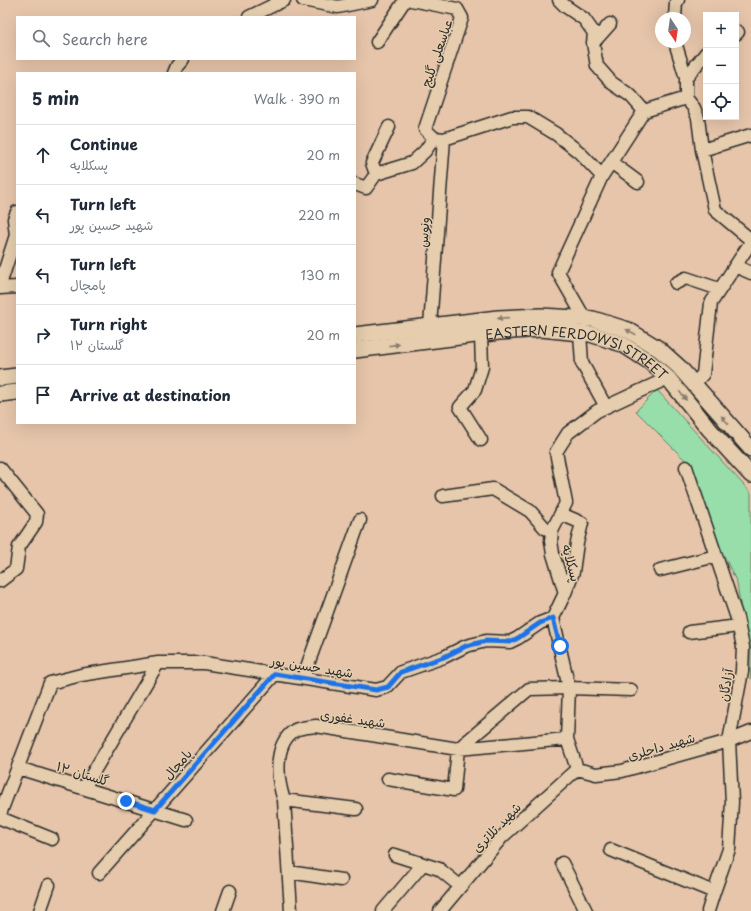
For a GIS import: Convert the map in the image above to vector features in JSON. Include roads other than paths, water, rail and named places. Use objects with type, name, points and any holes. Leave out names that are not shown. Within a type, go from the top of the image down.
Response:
[{"type":"main road","name":"EASTERN FERDOWSI STREET","points":[[356,335],[498,318],[541,316],[582,326],[590,334],[622,344],[650,362],[668,378],[710,430],[751,475]]},
{"type":"main road","name":"EASTERN FERDOWSI STREET","points":[[356,350],[481,335],[582,326],[593,319],[628,330],[660,349],[679,367],[751,449]]},
{"type":"main road","points":[[0,378],[16,376]]},
{"type":"main road","points":[[0,394],[16,392]]},
{"type":"street","points":[[303,0],[338,7],[372,0]]},
{"type":"street","points":[[377,42],[405,0]]},
{"type":"street","name":"عباسعلی گلیج","points":[[411,0],[457,9],[462,18],[424,129],[439,139]]},
{"type":"street","points":[[560,0],[565,6],[584,19],[594,32],[593,43],[597,66],[612,83],[631,96],[644,111]]},
{"type":"street","points":[[675,12],[676,2],[678,0]]},
{"type":"street","points":[[252,16],[282,1]]},
{"type":"street","points":[[593,43],[610,24]]},
{"type":"street","points":[[677,48],[686,78],[686,98],[694,108],[698,118],[702,150],[715,210],[751,241],[710,303],[702,374],[694,384]]},
{"type":"street","points":[[686,78],[703,57]]},
{"type":"street","points":[[174,72],[182,60]]},
{"type":"street","points":[[606,407],[582,362],[582,326],[558,272],[602,176],[644,111],[686,98]]},
{"type":"street","points":[[356,184],[366,188],[376,174],[412,162],[439,139],[512,117],[528,117],[556,134],[579,152],[602,176]]},
{"type":"street","points":[[376,174],[372,163],[390,127]]},
{"type":"street","points":[[702,150],[751,135]]},
{"type":"street","name":"ونوس","points":[[430,326],[439,139]]},
{"type":"street","points":[[611,162],[638,182]]},
{"type":"street","points":[[16,214],[14,219],[16,230]]},
{"type":"street","points":[[16,238],[0,287],[16,287]]},
{"type":"street","points":[[735,266],[751,273]]},
{"type":"street","points":[[676,282],[686,278],[720,289]]},
{"type":"street","points":[[481,335],[482,368],[475,390],[460,407],[481,440]]},
{"type":"street","name":"پسکلایه","points":[[553,618],[565,593],[553,554],[551,541],[552,531],[566,503],[556,452],[568,433],[597,411],[668,378]]},
{"type":"street","name":"آزادگان","points":[[686,467],[738,618],[743,647],[742,671],[729,741],[732,802],[729,849],[708,911]]},
{"type":"street","points":[[0,468],[37,514],[36,522],[19,547],[16,569],[0,581]]},
{"type":"street","points":[[443,496],[493,488],[530,511],[545,528],[552,531]]},
{"type":"street","points":[[561,514],[582,522],[577,543],[573,572],[565,593]]},
{"type":"street","points":[[303,678],[360,520]]},
{"type":"street","points":[[660,570],[716,556]]},
{"type":"street","points":[[553,618],[569,688],[567,739],[577,769]]},
{"type":"street","name":"شهید حسین پور","points":[[18,768],[50,683],[81,675],[158,664],[204,663],[376,690],[388,687],[401,672],[444,657],[466,646],[486,641],[510,642],[540,623],[553,618]]},
{"type":"street","points":[[689,632],[739,626]]},
{"type":"street","points":[[84,788],[158,664]]},
{"type":"street","name":"پامچال","points":[[99,873],[275,674]]},
{"type":"street","points":[[388,779],[454,790],[458,748],[529,689],[569,688],[631,690]]},
{"type":"street","name":"شهید غفوری","points":[[291,911],[284,800],[281,792],[279,776],[279,756],[284,741],[296,730],[316,726],[458,748],[567,739]]},
{"type":"street","name":"شهید داجلری","points":[[577,769],[596,774],[622,771],[729,741],[751,732]]},
{"type":"street","points":[[0,814],[18,768]]},
{"type":"street","name":"گلستان ۱۲","points":[[18,768],[186,820]]},
{"type":"street","name":"شهید تلاتری","points":[[440,911],[502,837],[577,769]]},
{"type":"street","points":[[284,800],[356,809]]},
{"type":"street","points":[[0,818],[52,839]]},
{"type":"street","points":[[611,850],[714,892]]},
{"type":"street","points":[[395,855],[439,870],[460,886]]},
{"type":"street","points":[[562,863],[586,911]]},
{"type":"street","points":[[383,911],[423,864]]},
{"type":"street","points":[[289,872],[341,880]]},
{"type":"street","points":[[40,911],[50,885]]},
{"type":"street","points":[[223,911],[230,891]]}]
